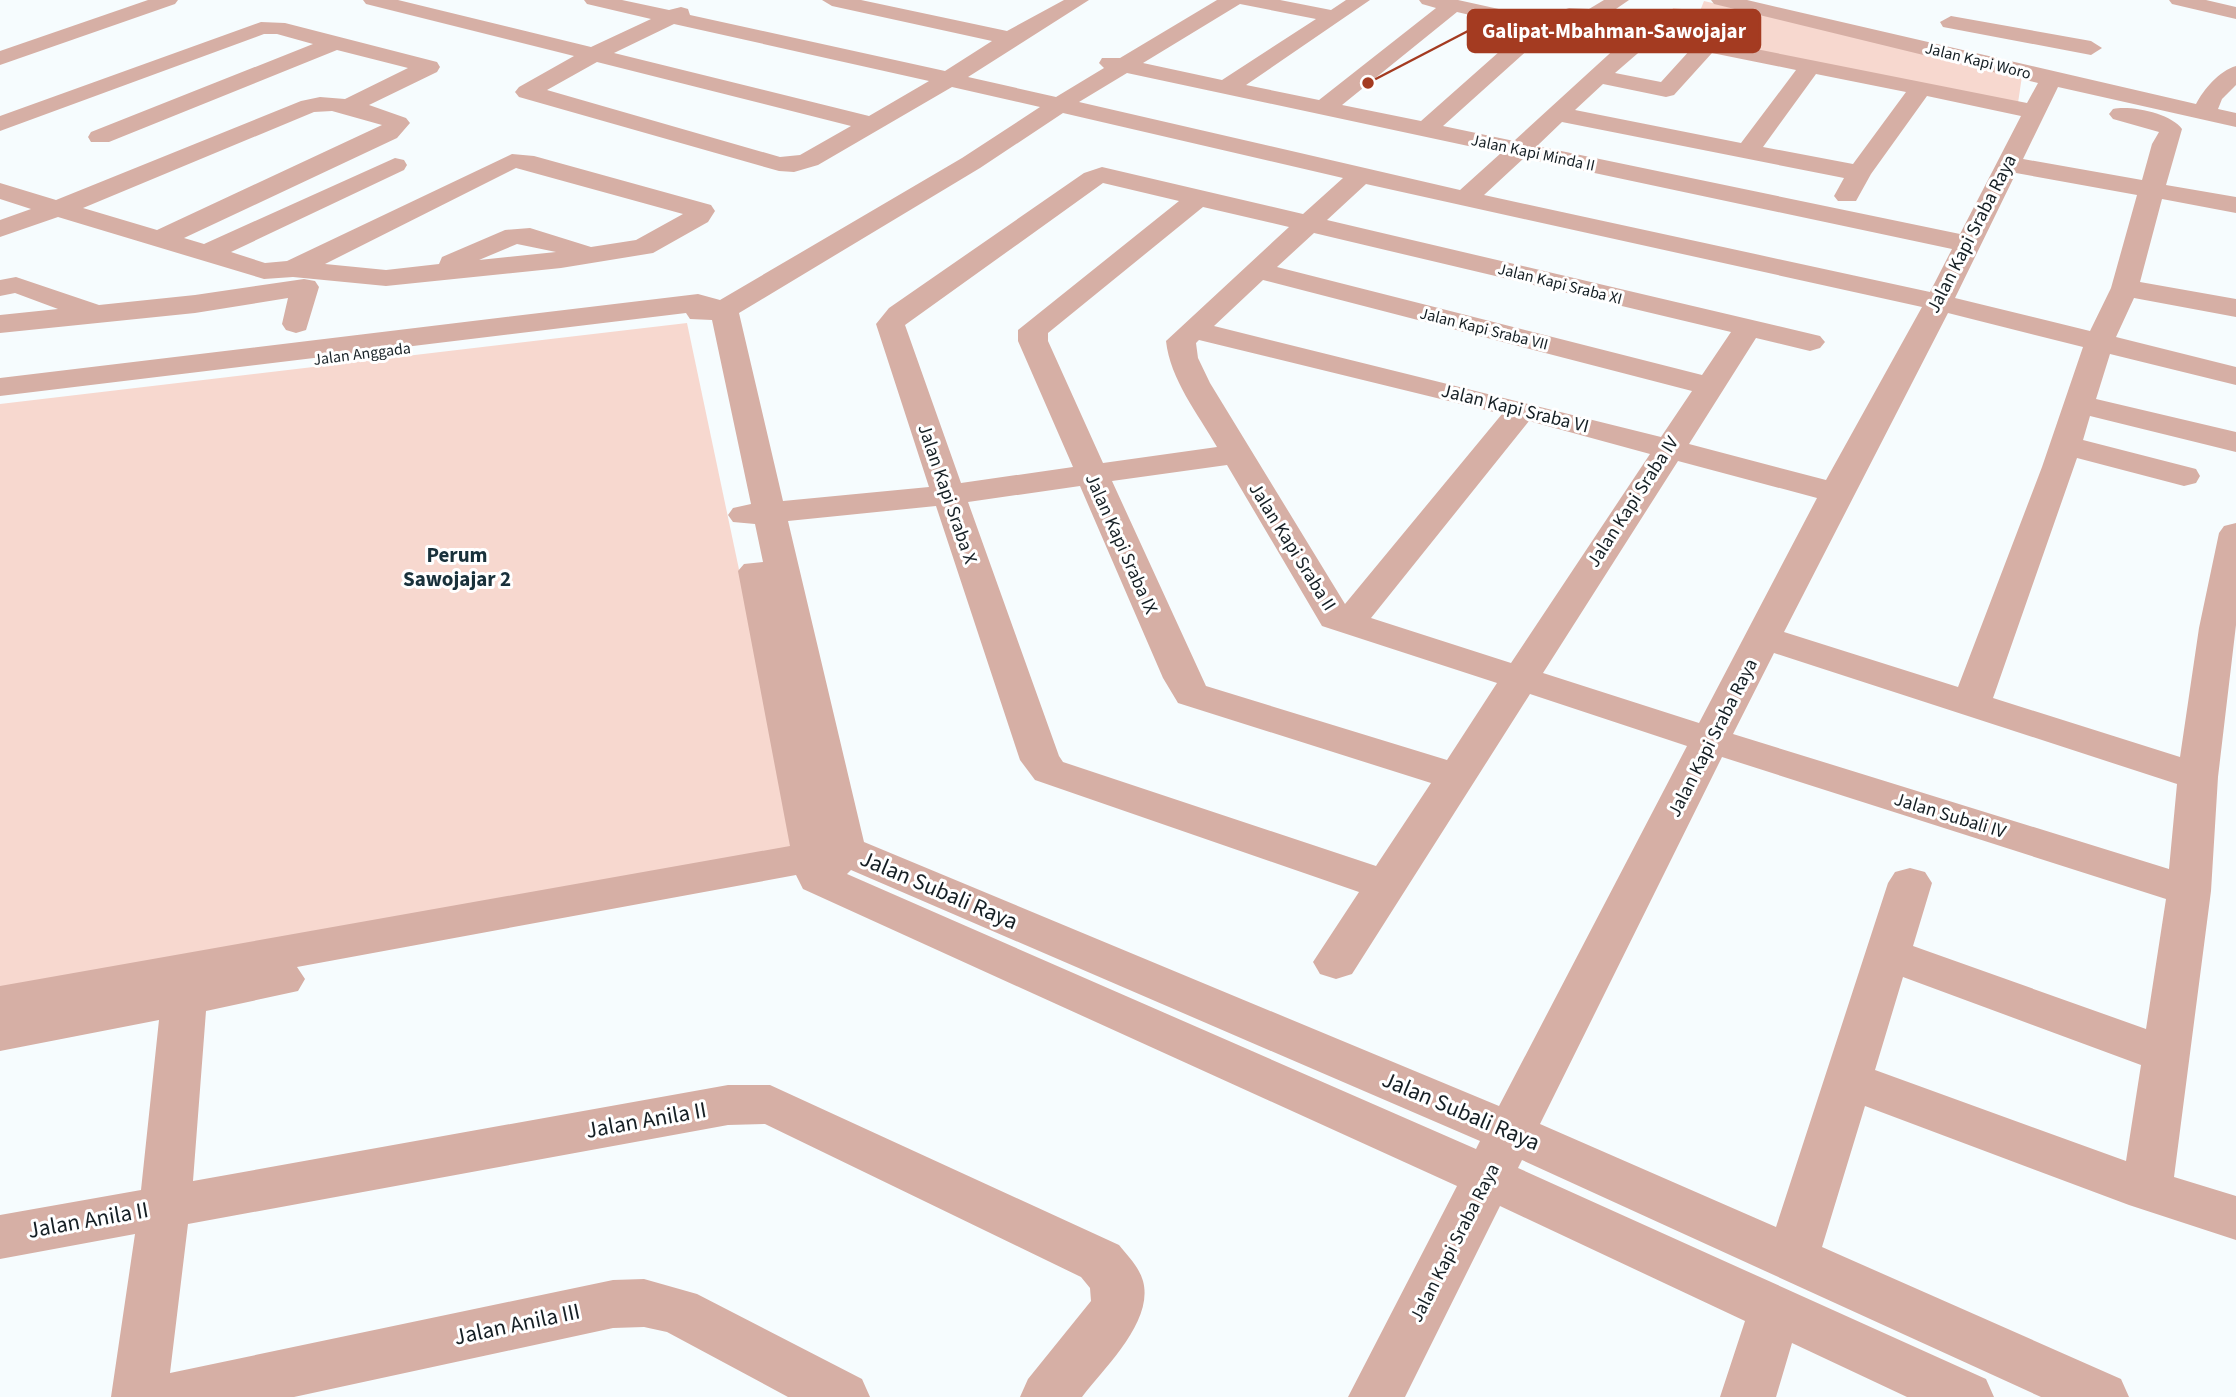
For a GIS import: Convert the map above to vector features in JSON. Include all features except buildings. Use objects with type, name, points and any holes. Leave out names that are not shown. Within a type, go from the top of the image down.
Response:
[{"type":"street","points":[[0,58],[168,0]]},
{"type":"street","points":[[373,0],[870,123]]},
{"type":"street","points":[[594,0],[1034,98],[1465,199],[1939,302],[2236,376]]},
{"type":"street","points":[[837,0],[1010,38]]},
{"type":"street","points":[[701,4],[595,54],[527,92],[779,164],[794,165],[809,160],[949,79],[1010,38],[1079,0]]},
{"type":"street","points":[[959,160],[1034,98],[1202,0]]},
{"type":"street","points":[[0,1033],[184,984],[825,861],[757,513],[709,308],[959,160],[1060,104],[1232,0]]},
{"type":"street","points":[[1247,0],[1332,16]]},
{"type":"street","points":[[1227,87],[1360,0]]},
{"type":"street","points":[[1429,0],[1542,24]]},
{"type":"street","points":[[1425,130],[1542,24],[1566,14],[1593,16],[1619,0]]},
{"type":"street","name":"Jalan Kapi Woro","points":[[1721,0],[1783,6],[1928,48],[2042,95],[2206,114],[2236,120]]},
{"type":"street","points":[[2179,0],[2236,13]]},
{"type":"street","points":[[931,21],[960,5]]},
{"type":"street","points":[[1324,108],[1453,5]]},
{"type":"street","points":[[1928,48],[1952,11],[2091,48]]},
{"type":"street","points":[[0,124],[261,28],[277,28],[429,67],[349,106]]},
{"type":"street","points":[[1465,199],[1622,54],[1639,39],[1650,34],[1922,88],[2042,95]]},
{"type":"street","points":[[100,137],[335,43]]},
{"type":"street","points":[[1598,76],[1666,90],[1707,45]]},
{"type":"street","points":[[1622,54],[1688,66]]},
{"type":"street","name":"Jalan Kapi Minda II","points":[[1098,61],[1968,244]]},
{"type":"street","points":[[1748,150],[1811,66]]},
{"type":"street","points":[[2206,114],[2206,106],[2214,93],[2236,73]]},
{"type":"street","points":[[1837,216],[1859,173],[1922,88]]},
{"type":"street","name":"Jalan Kapi Sraba Raya","points":[[1376,1397],[1490,1178],[1836,493],[1939,302],[2042,95]]},
{"type":"street","points":[[0,229],[309,106],[349,106],[398,123],[387,133],[158,240]]},
{"type":"street","points":[[1557,114],[1859,173]]},
{"type":"street","points":[[1972,702],[2099,343],[2125,288],[2170,129],[2160,123],[2121,114]]},
{"type":"street","points":[[24,116],[180,159]]},
{"type":"street","points":[[0,191],[205,254],[299,278],[386,278],[432,274],[643,247],[699,216],[702,211],[525,161],[512,161],[299,278],[195,304],[0,324]]},
{"type":"street","points":[[205,254],[395,164]]},
{"type":"street","points":[[2008,164],[2236,205]]},
{"type":"street","points":[[1192,330],[1361,175]]},
{"type":"street","name":"Jalan Kapi Sraba X","points":[[1310,223],[1109,176],[1093,178],[899,314],[890,324],[891,333],[1040,760],[1049,771],[1386,886]]},
{"type":"street","name":"Jalan Kapi Sraba IX","points":[[1198,198],[1033,330],[1033,341],[1089,472],[1182,678],[1192,694],[1458,777]]},
{"type":"street","name":"Jalan Kapi Sraba XI","points":[[1310,223],[1747,330],[1810,342]]},
{"type":"street","points":[[195,304],[264,271]]},
{"type":"street","name":"Jalan Kapi Sraba VII","points":[[1259,271],[1709,386]]},
{"type":"street","points":[[296,324],[299,278]]},
{"type":"street","points":[[0,288],[16,285],[94,313]]},
{"type":"street","points":[[2125,288],[2236,308]]},
{"type":"street","name":"Jalan Anggada","points":[[0,387],[709,308]]},
{"type":"street","name":"Jalan Anggada","points":[[0,398],[709,308]]},
{"type":"street","name":"Jalan Kapi Sraba VI","points":[[1192,330],[1522,410],[1836,493]]},
{"type":"street","name":"Jalan Kapi Sraba II","points":[[1192,330],[1181,341],[1183,358],[1235,454],[1330,611],[1347,624],[1520,676],[1712,741]]},
{"type":"street","name":"Jalan Kapi Sraba IV","points":[[1520,676],[1747,330]]},
{"type":"street","points":[[2078,404],[2236,442]]},
{"type":"street","points":[[1347,624],[1522,410]]},
{"type":"street","points":[[2064,445],[2184,476]]},
{"type":"street","points":[[757,513],[947,495],[1089,472],[1235,454]]},
{"type":"street","points":[[2147,1190],[2189,891],[2198,777],[2226,631],[2236,533]]},
{"type":"street","points":[[1763,637],[1972,702],[2198,777]]},
{"type":"street","points":[[1336,962],[1458,777],[1520,676]]},
{"type":"street","name":"Jalan Subali IV","points":[[1712,741],[2189,891]]},
{"type":"street","name":"Jalan Subali Raya","points":[[825,861],[1512,1133],[2101,1397]]},
{"type":"street","name":"Jalan Subali Raya","points":[[825,861],[1490,1178],[1966,1397]]},
{"type":"street","points":[[1793,1257],[1890,955],[1910,883]]},
{"type":"street","points":[[1890,955],[2164,1054]]},
{"type":"street","points":[[0,1004],[184,984]]},
{"type":"street","points":[[139,1397],[165,1206],[184,984]]},
{"type":"street","points":[[1849,1080],[2147,1190],[2236,1218]]},
{"type":"street","name":"Jalan Anila II","points":[[0,1237],[728,1105],[770,1104],[1100,1261],[1116,1281],[1118,1307],[1048,1397]]},
{"type":"street","name":"Jalan Anila III","points":[[175,1397],[613,1304],[644,1303],[678,1311],[842,1397]]},
{"type":"street","points":[[1748,1397],[1776,1308]]},
{"type":"shaded area","points":[[1704,1],[2022,76],[2018,103],[1664,33],[1673,8],[1700,11]]},
{"type":"shaded area","points":[[687,323],[798,849],[0,987],[0,404]]},
{"type":"place","name":"Galipat-Mbahman-Sawojajar","points":[[1368,83]]},
{"type":"district","name":"Perum Sawojajar 2","points":[[457,567]]}]
